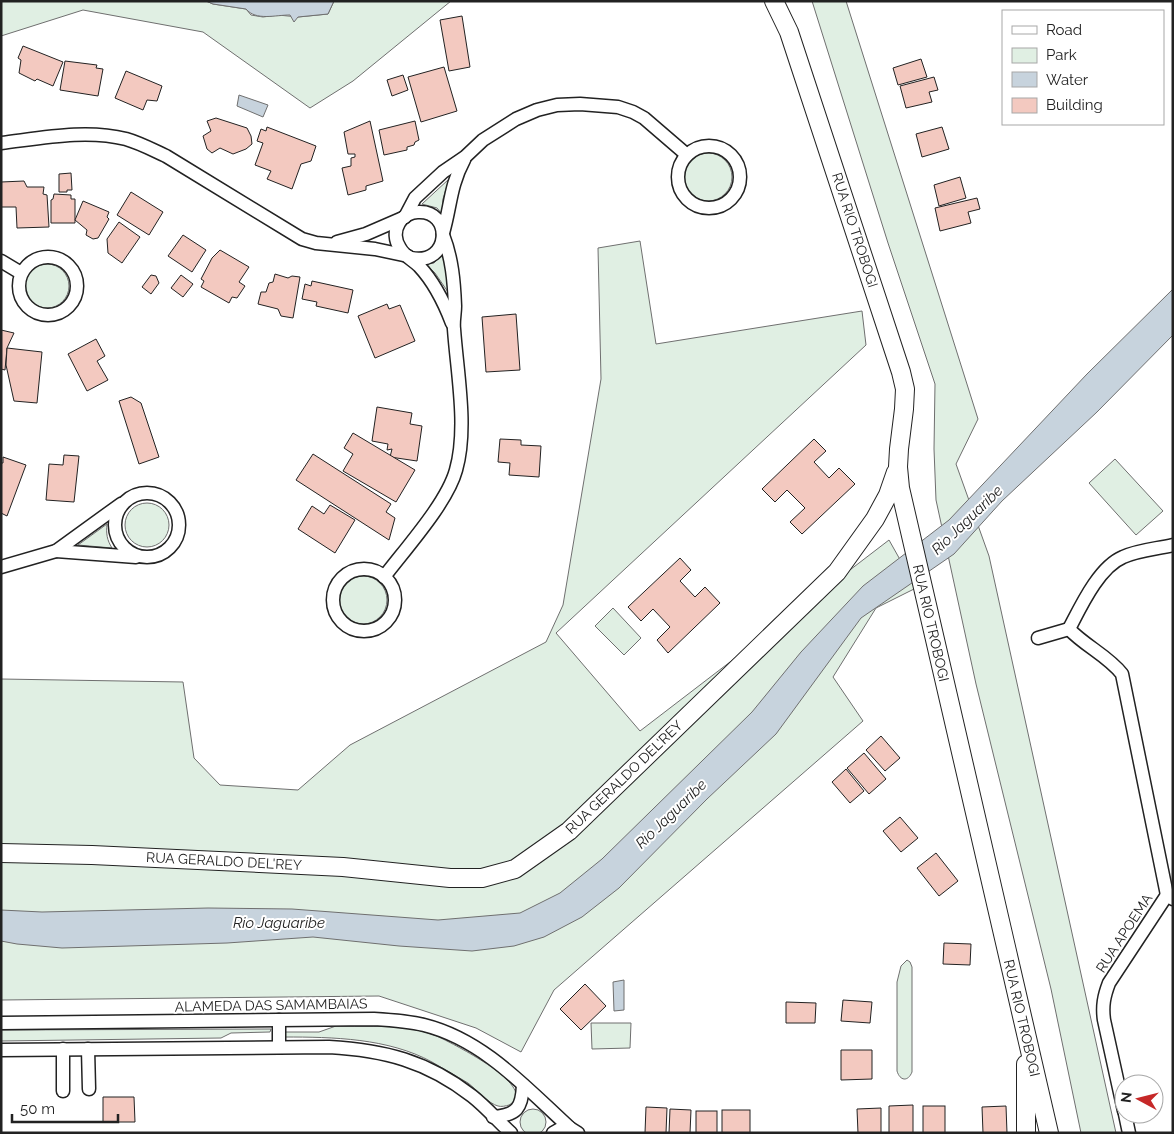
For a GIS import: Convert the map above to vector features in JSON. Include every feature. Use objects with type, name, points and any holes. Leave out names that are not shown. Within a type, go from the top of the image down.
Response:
[{"type":"main road","name":"RUA RIO TROBOGI","points":[[774,1],[789,32],[901,372],[905,389],[898,467],[900,488],[1049,1133]]},
{"type":"main road","name":"RUA RIO TROBOGI","points":[[784,1],[789,32]]},
{"type":"main road","name":"RUA GERALDO DEL'REY","points":[[1,853],[343,867],[450,878],[482,878],[515,869],[569,831],[837,572],[875,519],[888,496],[898,467]]},
{"type":"main road","points":[[1025,1026],[1026,1133]]},
{"type":"street","points":[[453,326],[441,294],[420,268],[402,252],[396,239],[398,224],[415,198],[483,140],[516,118],[537,110],[557,104],[580,104],[618,107],[633,112],[644,118],[687,155]]},
{"type":"street","points":[[1,143],[81,135],[125,139],[146,146],[166,156],[302,238],[316,243],[375,249],[418,259],[433,255],[442,243],[451,190],[465,157]]},
{"type":"street","points":[[709,146],[721,148],[731,155],[738,166],[740,178],[738,190],[731,200],[720,207],[708,209],[696,206],[686,200],[680,189],[677,177],[680,165],[687,155],[697,148],[709,146]]},
{"type":"street","points":[[330,244],[366,234],[412,212],[420,211],[429,213],[441,224],[451,259],[455,307],[453,326],[462,423],[461,446],[456,471],[447,491],[435,510],[384,577]]},
{"type":"street","points":[[52,257],[63,261],[72,270],[76,281],[76,293],[71,304],[61,312],[50,315],[38,313],[27,307],[21,297],[18,285],[21,273],[29,263],[40,258],[52,257]]},
{"type":"street","points":[[1,261],[21,273]]},
{"type":"street","points":[[1,567],[56,551],[124,502],[142,493],[162,496],[170,502],[178,515],[180,530],[176,540],[170,548],[153,558],[56,551]]},
{"type":"street","points":[[124,502],[118,512],[115,523],[116,535],[122,546],[131,554],[142,558]]},
{"type":"street","points":[[1038,638],[1069,628],[1102,573],[1110,564],[1121,557],[1173,545]]},
{"type":"street","points":[[366,569],[384,577],[391,585],[394,595],[391,615],[385,623],[367,632],[347,627],[334,611],[334,591],[339,582],[346,574],[356,570],[366,569]]},
{"type":"street","points":[[1069,628],[1122,674],[1170,897]]},
{"type":"street","name":"RUA APOEMA","points":[[1116,1074],[1102,1008],[1104,995],[1109,983],[1170,897]]},
{"type":"street","name":"ALAMEDA DAS SAMAMBAIAS","points":[[1,1023],[374,1019],[424,1025],[465,1041],[487,1054],[574,1130]]},
{"type":"street","points":[[279,1047],[280,1020]]},
{"type":"street","points":[[1,1050],[279,1047],[357,1048],[384,1052],[432,1070],[454,1083],[473,1097],[511,1133]]},
{"type":"street","points":[[63,1049],[63,1091]]},
{"type":"street","points":[[88,1049],[88,1090]]},
{"type":"street","points":[[493,1117],[512,1114],[516,1110],[520,1104],[522,1085]]},
{"type":"street","name":"ALAMEDA DAS SAMAMBAIAS","points":[[553,1133],[560,1129],[574,1130]]},
{"type":"green space","points":[[1,1],[206,1],[213,4],[246,9],[251,15],[298,17],[328,14],[334,1],[451,1],[353,81],[310,108],[203,32],[83,10],[1,36]]},
{"type":"green space","points":[[812,1],[846,1],[978,419],[956,464],[989,556],[1116,1133],[1081,1133],[1051,989],[976,684],[936,500],[934,449],[935,384],[888,243]]},
{"type":"green space","points":[[703,153],[713,153],[725,160],[732,172],[732,182],[725,194],[713,201],[703,201],[695,197],[688,190],[684,182],[684,172],[688,164],[695,157]]},
{"type":"green space","points":[[449,179],[443,199],[442,214],[437,208],[422,204]]},
{"type":"green space","points":[[640,241],[656,344],[862,311],[866,345],[556,633],[640,731],[889,540],[916,588],[876,608],[833,677],[863,721],[554,990],[521,1052],[476,1028],[379,996],[1,1000],[1,679],[183,682],[194,758],[220,785],[298,790],[350,745],[546,642],[563,605],[601,379],[598,248]]},
{"type":"green space","points":[[444,252],[448,292],[435,273],[426,264],[434,263]]},
{"type":"green space","points":[[47,264],[59,268],[65,274],[69,286],[65,298],[59,304],[47,308],[35,304],[29,298],[25,286],[29,274],[35,268]]},
{"type":"green space","points":[[1115,459],[1163,511],[1136,535],[1089,483]]},
{"type":"green space","points":[[143,503],[151,503],[163,509],[169,525],[163,541],[151,547],[143,547],[131,541],[125,529],[125,521],[131,509]]},
{"type":"green space","points":[[107,524],[107,537],[112,548],[78,545]]},
{"type":"green space","points":[[358,576],[368,576],[380,583],[387,595],[387,605],[380,617],[368,624],[358,624],[350,620],[343,613],[339,605],[339,595],[343,587],[350,580]]},
{"type":"green space","points":[[613,608],[641,638],[624,655],[595,626]]},
{"type":"green space","points":[[907,960],[912,967],[912,1072],[904,1079],[900,1077],[897,1071],[897,982],[901,966]]},
{"type":"green space","points":[[591,1023],[631,1023],[630,1048],[592,1049]]},
{"type":"green space","points":[[336,1026],[402,1028],[437,1036],[490,1066],[513,1087],[516,1097],[509,1105],[494,1105],[468,1083],[432,1062],[397,1048],[360,1040],[284,1037],[285,1032],[319,1032]]},
{"type":"green space","points":[[271,1029],[270,1032],[231,1033],[221,1038],[1,1041],[1,1030]]},
{"type":"green space","points":[[533,1109],[542,1113],[546,1122],[542,1131],[533,1135],[524,1131],[520,1122],[524,1113]]},
{"type":"water","points":[[206,1],[334,1],[328,14],[298,17],[294,22],[290,15],[260,16],[250,13],[246,9],[213,4]]},
{"type":"water","points":[[239,95],[268,105],[263,117],[237,106]]},
{"type":"water","name":"Rio Jaguaribe","points":[[1173,289],[1173,335],[1097,412],[1002,501],[954,554],[861,618],[776,734],[707,799],[619,888],[582,917],[544,937],[514,946],[472,951],[313,937],[227,943],[62,948],[1,941],[1,910],[42,912],[208,908],[292,909],[438,920],[520,913],[560,893],[602,859],[752,712],[801,652],[863,586],[949,520],[1087,374]]},
{"type":"water","points":[[624,980],[624,1010],[614,1011],[613,982]]},
{"type":"building","points":[[462,16],[470,67],[449,71],[440,20]]},
{"type":"building","points":[[23,46],[63,62],[53,86],[37,79],[35,81],[19,73],[21,60],[18,58]]},
{"type":"building","points":[[921,59],[927,77],[898,85],[893,68]]},
{"type":"building","points":[[65,61],[97,65],[96,68],[103,69],[98,96],[60,90]]},
{"type":"building","points":[[444,67],[457,111],[421,122],[408,77]]},
{"type":"building","points":[[126,71],[162,86],[157,101],[147,100],[143,110],[115,98]]},
{"type":"building","points":[[403,75],[408,90],[392,96],[387,80]]},
{"type":"building","points":[[934,77],[938,90],[929,92],[932,102],[906,108],[900,86]]},
{"type":"building","points":[[216,118],[247,128],[252,144],[246,149],[233,154],[220,148],[212,153],[207,149],[203,136],[211,131],[207,121]]},
{"type":"building","points":[[370,121],[383,181],[366,186],[366,190],[348,195],[342,168],[351,166],[351,158],[355,157],[355,154],[348,154],[344,132]]},
{"type":"building","points":[[415,121],[419,140],[414,145],[407,147],[407,150],[384,155],[379,130]]},
{"type":"building","points":[[267,127],[316,146],[311,161],[301,164],[292,189],[267,179],[271,171],[255,165],[263,143],[257,141],[261,129],[266,131]]},
{"type":"building","points":[[942,127],[949,149],[922,157],[916,134]]},
{"type":"building","points":[[71,173],[72,190],[59,192],[59,174]]},
{"type":"building","points":[[960,177],[966,198],[939,206],[934,185]]},
{"type":"building","points":[[24,181],[27,187],[44,187],[43,194],[47,195],[49,227],[17,228],[16,207],[1,207],[1,182]]},
{"type":"building","points":[[131,192],[163,212],[149,235],[117,215]]},
{"type":"building","points":[[54,194],[71,195],[71,199],[75,199],[75,223],[51,223],[51,200]]},
{"type":"building","points":[[977,198],[980,209],[968,212],[971,223],[940,231],[935,208]]},
{"type":"building","points":[[83,201],[109,212],[107,217],[109,219],[98,238],[93,239],[86,235],[87,230],[75,220]]},
{"type":"building","points":[[119,222],[140,237],[122,263],[108,253],[107,239]]},
{"type":"building","points":[[183,235],[206,250],[192,272],[168,256]]},
{"type":"building","points":[[220,250],[249,267],[239,282],[245,286],[237,298],[232,297],[229,303],[201,287],[204,281],[201,279],[212,258]]},
{"type":"building","points":[[275,274],[288,278],[292,276],[300,277],[293,318],[281,316],[278,309],[258,304],[261,292],[266,292],[269,283],[273,282]]},
{"type":"building","points":[[151,275],[156,276],[159,283],[151,294],[142,287]]},
{"type":"building","points":[[181,275],[193,284],[183,297],[171,288]]},
{"type":"building","points":[[312,281],[353,290],[348,313],[316,306],[317,302],[302,299],[305,284],[311,286]]},
{"type":"building","points":[[387,304],[389,309],[400,305],[415,341],[375,358],[358,316]]},
{"type":"building","points":[[516,314],[520,370],[486,372],[482,317]]},
{"type":"building","points":[[1,330],[14,333],[7,348],[5,370],[1,369]]},
{"type":"building","points":[[96,339],[105,356],[97,361],[108,380],[87,391],[68,354]]},
{"type":"building","points":[[7,348],[42,352],[37,403],[14,401],[6,365]]},
{"type":"building","points":[[131,397],[141,403],[159,457],[139,464],[119,401]]},
{"type":"building","points":[[377,407],[412,413],[410,424],[422,426],[417,461],[390,457],[392,449],[387,450],[388,444],[372,441]]},
{"type":"building","points":[[353,433],[415,470],[396,502],[343,471],[353,454],[344,448]]},
{"type":"building","points":[[500,439],[521,440],[521,445],[541,446],[539,477],[509,475],[510,463],[498,462]]},
{"type":"building","points":[[814,439],[826,451],[814,462],[829,478],[839,468],[855,484],[802,534],[790,522],[805,508],[787,490],[775,502],[762,489]]},
{"type":"building","points":[[313,454],[391,504],[386,512],[395,518],[389,540],[296,480]]},
{"type":"building","points":[[64,455],[79,456],[74,502],[46,500],[49,464],[63,465]]},
{"type":"building","points":[[3,457],[26,465],[7,516],[1,513],[1,463],[3,463]]},
{"type":"building","points":[[330,505],[355,520],[335,553],[298,529],[312,506],[324,514]]},
{"type":"building","points":[[680,558],[691,570],[680,581],[695,597],[705,587],[720,603],[668,653],[657,640],[670,627],[653,609],[641,621],[628,607]]},
{"type":"building","points":[[881,736],[900,758],[885,771],[866,750]]},
{"type":"building","points":[[864,753],[886,779],[869,794],[847,768]]},
{"type":"building","points":[[846,769],[864,791],[850,803],[832,782]]},
{"type":"building","points":[[900,817],[918,838],[901,852],[883,831]]},
{"type":"building","points":[[936,853],[958,881],[939,896],[917,868]]},
{"type":"building","points":[[944,943],[971,944],[970,965],[943,964]]},
{"type":"building","points":[[585,984],[606,1006],[581,1030],[560,1009]]},
{"type":"building","points":[[843,1000],[872,1002],[870,1023],[841,1021]]},
{"type":"building","points":[[786,1002],[816,1003],[815,1023],[786,1023]]},
{"type":"building","points":[[841,1050],[872,1050],[872,1079],[841,1080]]},
{"type":"building","points":[[103,1097],[134,1097],[135,1122],[103,1122]]},
{"type":"building","points":[[913,1105],[913,1133],[889,1133],[889,1106]]},
{"type":"building","points":[[923,1106],[945,1106],[945,1133],[923,1133]]},
{"type":"building","points":[[1006,1106],[1007,1133],[983,1133],[982,1107]]},
{"type":"building","points":[[646,1107],[667,1108],[666,1133],[645,1133]]},
{"type":"building","points":[[881,1108],[881,1133],[858,1133],[857,1109]]},
{"type":"building","points":[[670,1109],[691,1110],[690,1133],[669,1133]]},
{"type":"building","points":[[722,1110],[750,1110],[750,1133],[722,1133]]},
{"type":"building","points":[[696,1111],[717,1111],[717,1133],[696,1133]]}]
